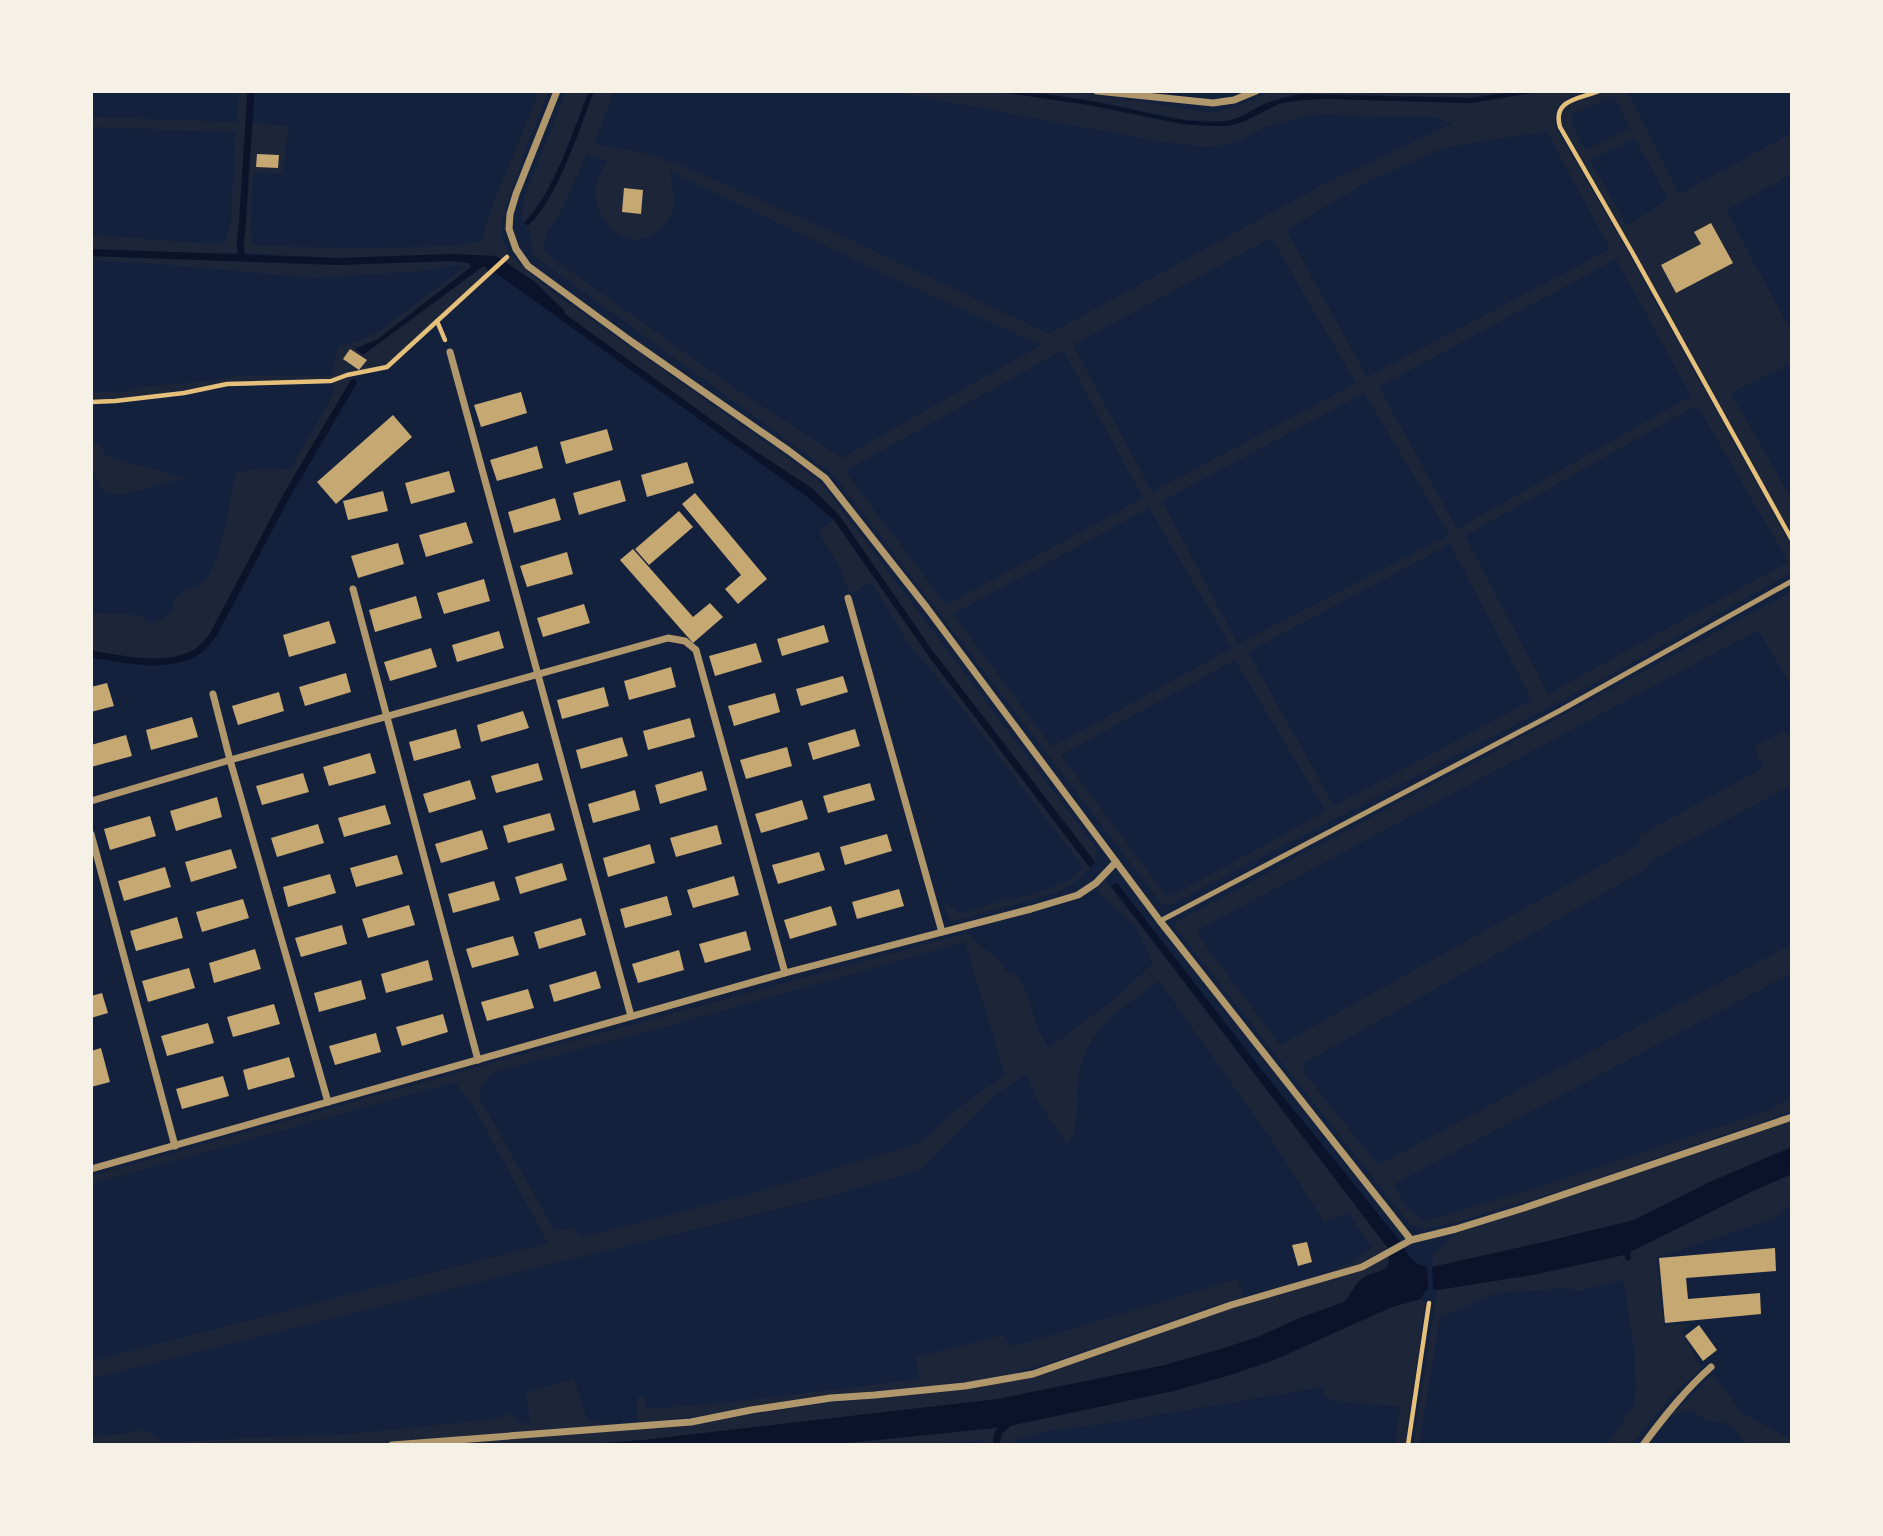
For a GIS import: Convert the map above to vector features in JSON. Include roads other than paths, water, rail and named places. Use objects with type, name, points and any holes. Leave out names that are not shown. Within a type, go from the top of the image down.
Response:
[{"type":"street","points":[[557,91],[510,214],[509,229],[516,249],[528,267],[825,478],[927,608],[1160,921],[1411,1240]]},
{"type":"street","points":[[1097,91],[1213,103],[1234,100],[1256,91]]},
{"type":"street","points":[[450,352],[631,1016]]},
{"type":"street","points":[[353,589],[478,1060]]},
{"type":"street","points":[[848,598],[942,932]]},
{"type":"street","points":[[91,801],[668,638],[685,641],[696,650],[785,973]]},
{"type":"street","points":[[214,694],[230,760],[328,1102]]},
{"type":"street","points":[[91,834],[175,1146]]},
{"type":"street","points":[[91,1169],[785,973],[1078,895],[1096,883],[1116,862]]},
{"type":"street","points":[[392,1445],[691,1422],[831,1398],[965,1386],[1021,1376],[1231,1305],[1362,1267],[1411,1240],[1524,1208],[1792,1117]]},
{"type":"street","points":[[1643,1445],[1686,1391],[1710,1367]]},
{"type":"lane","points":[[1160,921],[1561,709],[1792,582]]},
{"type":"waterway","points":[[242,257],[240,243],[251,91]]},
{"type":"waterway","points":[[91,654],[153,662],[177,660],[193,655],[205,644],[213,635],[287,495],[353,383]]},
{"type":"waterway","points":[[996,1445],[998,1433],[1011,1421]]}]
